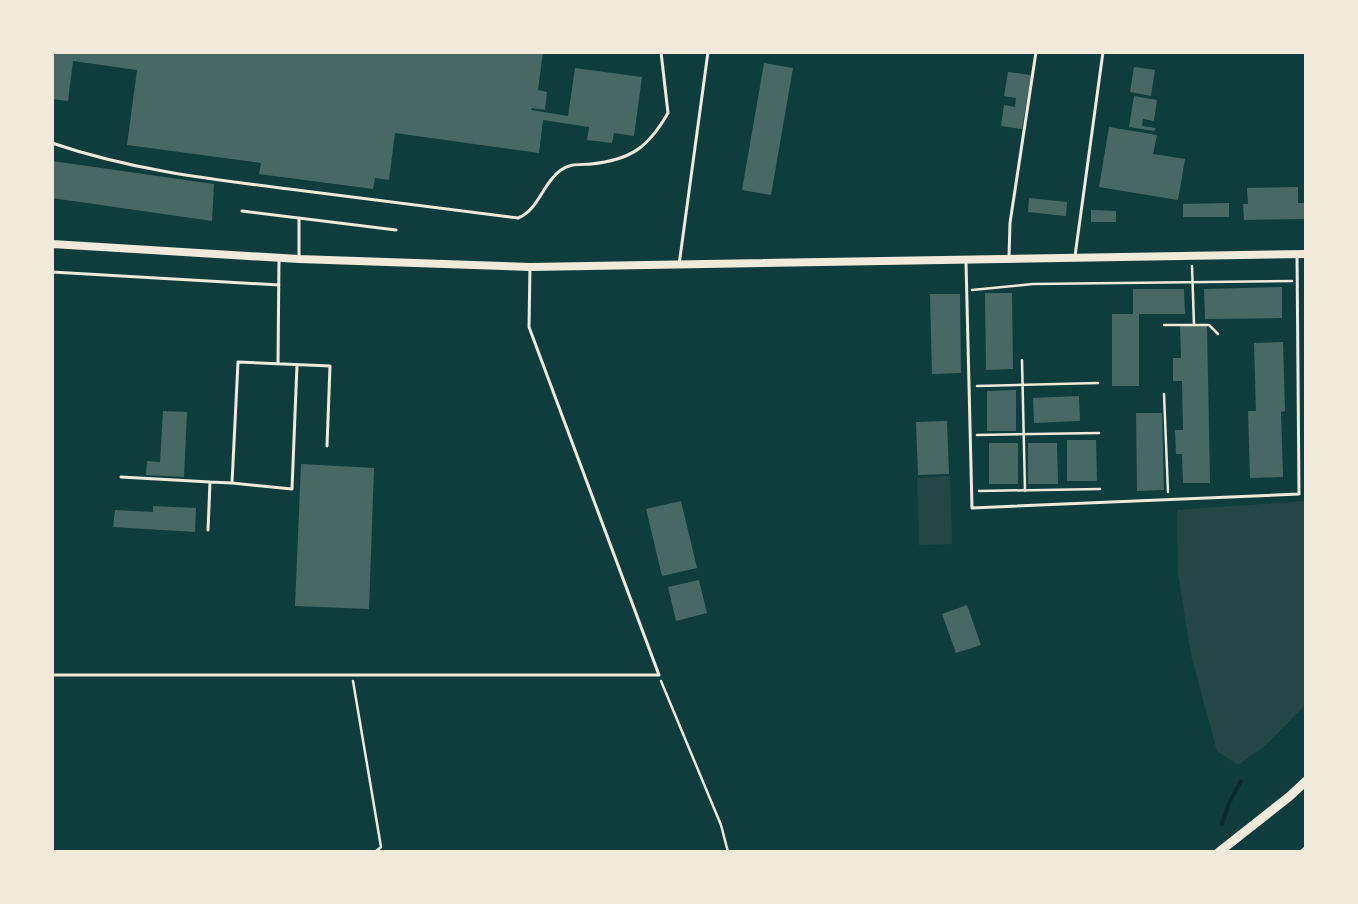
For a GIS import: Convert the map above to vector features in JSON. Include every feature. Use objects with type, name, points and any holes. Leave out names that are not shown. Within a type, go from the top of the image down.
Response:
[{"type":"main road","points":[[52,244],[299,259],[530,267],[966,262],[1301,254]]},
{"type":"main road","points":[[1219,852],[1290,796],[1306,781]]},
{"type":"lane","points":[[52,143],[88,156],[130,166],[240,183],[518,218],[527,215],[561,170],[572,165],[625,158],[648,141],[668,113],[661,52]]},
{"type":"lane","points":[[678,266],[708,52]]},
{"type":"lane","points":[[1009,261],[1010,223],[1036,52]]},
{"type":"lane","points":[[1074,259],[1104,52]]},
{"type":"lane","points":[[242,211],[396,230]]},
{"type":"lane","points":[[299,218],[299,259]]},
{"type":"lane","points":[[966,262],[972,508],[1299,494],[1297,281],[1301,254]]},
{"type":"lane","points":[[278,364],[279,258]]},
{"type":"lane","points":[[52,675],[658,675],[529,327],[530,267]]},
{"type":"lane","points":[[52,272],[279,285]]},
{"type":"lane","points":[[232,483],[238,362],[330,366],[327,446]]},
{"type":"lane","points":[[121,477],[232,483],[292,489],[297,365]]},
{"type":"lane","points":[[208,530],[210,482]]},
{"type":"path","points":[[1192,265],[1194,325]]},
{"type":"path","points":[[966,290],[1033,284],[1297,281]]},
{"type":"path","points":[[1164,326],[1209,324],[1218,334]]},
{"type":"path","points":[[1022,360],[1025,490]]},
{"type":"path","points":[[970,386],[1098,384]]},
{"type":"path","points":[[1164,394],[1168,499]]},
{"type":"path","points":[[971,435],[1099,433]]},
{"type":"path","points":[[972,492],[1100,489]]},
{"type":"path","points":[[352,675],[381,847],[376,852]]},
{"type":"path","points":[[658,675],[721,825],[728,852]]},
{"type":"path","points":[[1300,852],[1306,848]]},
{"type":"shaded area","points":[[950,476],[952,544],[919,545],[917,478]]},
{"type":"shaded area","points":[[1305,501],[1305,705],[1265,746],[1238,765],[1217,751],[1191,655],[1178,574],[1177,510]]},
{"type":"building","points":[[52,52],[543,52],[538,90],[547,92],[545,110],[532,108],[531,110],[568,116],[575,68],[642,77],[634,136],[614,133],[612,143],[587,140],[589,127],[543,120],[539,153],[395,133],[389,180],[375,178],[373,189],[259,174],[261,163],[127,145],[137,70],[73,61],[68,101],[52,99]]},
{"type":"building","points":[[764,63],[793,68],[771,195],[742,190]]},
{"type":"building","points":[[1134,67],[1155,70],[1151,96],[1130,92]]},
{"type":"building","points":[[1008,72],[1031,75],[1022,129],[1001,126],[1004,105],[1015,107],[1016,98],[1004,96]]},
{"type":"building","points":[[1134,96],[1157,100],[1154,121],[1143,119],[1142,126],[1156,128],[1154,131],[1129,127]]},
{"type":"building","points":[[1109,127],[1157,135],[1153,154],[1185,159],[1178,200],[1099,187]]},
{"type":"building","points":[[52,161],[214,184],[212,221],[52,198]]},
{"type":"building","points":[[1298,187],[1298,203],[1306,203],[1306,219],[1244,220],[1243,204],[1248,204],[1247,188]]},
{"type":"building","points":[[1029,198],[1067,202],[1066,216],[1028,212]]},
{"type":"building","points":[[1229,203],[1229,217],[1183,217],[1183,204]]},
{"type":"building","points":[[1091,210],[1116,211],[1116,222],[1091,222]]},
{"type":"building","points":[[1282,287],[1282,318],[1205,319],[1204,289]]},
{"type":"building","points":[[1133,289],[1184,289],[1185,314],[1139,314],[1139,386],[1112,386],[1112,314],[1133,314]]},
{"type":"building","points":[[985,293],[1012,293],[1013,369],[986,370]]},
{"type":"building","points":[[930,294],[960,294],[961,373],[932,374]]},
{"type":"building","points":[[1180,326],[1207,326],[1210,483],[1183,483],[1182,454],[1176,454],[1175,430],[1183,430],[1182,381],[1173,381],[1173,358],[1181,358]]},
{"type":"building","points":[[1283,342],[1285,411],[1281,412],[1283,477],[1250,478],[1248,411],[1256,411],[1254,343]]},
{"type":"building","points":[[1016,390],[1016,431],[987,431],[987,391]]},
{"type":"building","points":[[1079,396],[1080,421],[1034,423],[1033,398]]},
{"type":"building","points":[[163,411],[187,412],[184,477],[146,475],[147,461],[160,462]]},
{"type":"building","points":[[1136,413],[1162,413],[1164,490],[1137,491]]},
{"type":"building","points":[[947,421],[949,474],[918,475],[916,422]]},
{"type":"building","points":[[1067,440],[1096,440],[1097,481],[1067,481]]},
{"type":"building","points":[[989,443],[1018,443],[1018,484],[989,484]]},
{"type":"building","points":[[1028,443],[1057,443],[1058,484],[1028,484]]},
{"type":"building","points":[[301,464],[374,468],[369,609],[295,606]]},
{"type":"building","points":[[681,501],[697,568],[662,576],[646,509]]},
{"type":"building","points":[[153,506],[196,508],[195,532],[113,527],[115,510],[153,512]]},
{"type":"building","points":[[699,580],[707,613],[676,621],[668,587]]},
{"type":"building","points":[[967,605],[981,645],[956,653],[942,614]]},
{"type":"waterway","points":[[1222,824],[1229,803],[1241,781]]}]
